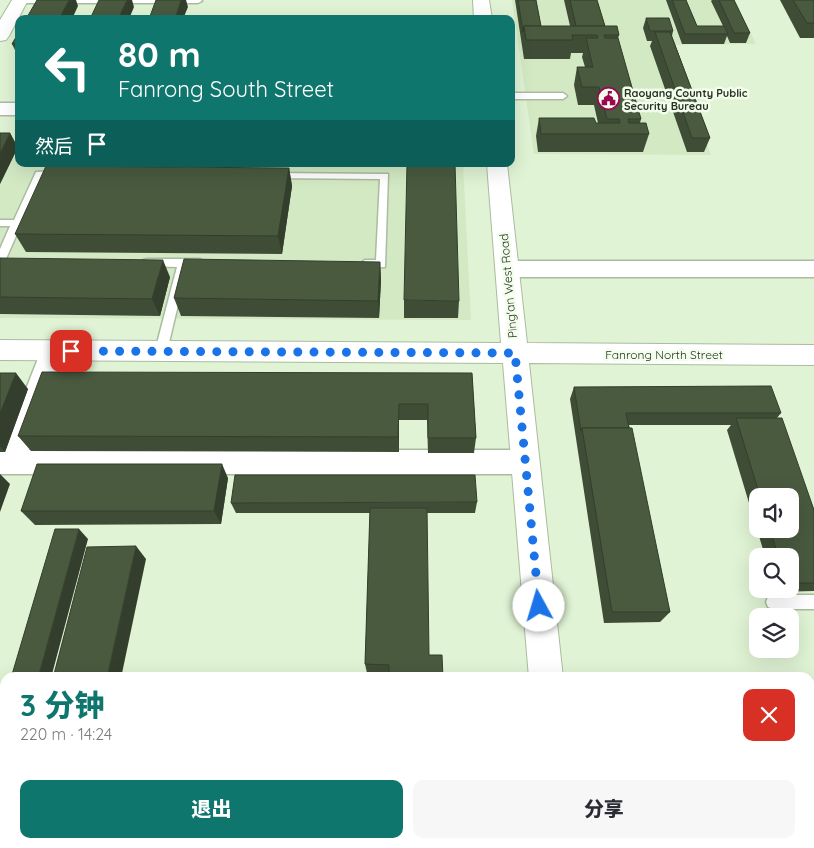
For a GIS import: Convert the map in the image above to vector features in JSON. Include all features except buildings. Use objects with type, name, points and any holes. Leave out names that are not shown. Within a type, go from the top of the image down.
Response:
[{"type":"main road","points":[[0,36],[20,0]]},
{"type":"main road","points":[[481,0],[483,15]]},
{"type":"main road","name":"Ping'an West Road","points":[[497,167],[545,672]]},
{"type":"main road","name":"Fanrong North Street","points":[[0,350],[814,355]]},
{"type":"street","points":[[0,109],[15,109]]},
{"type":"street","points":[[507,269],[814,269]]},
{"type":"street","points":[[53,350],[6,462],[525,462]]},
{"type":"lane","points":[[20,0],[198,1]]},
{"type":"lane","points":[[515,96],[563,96]]},
{"type":"lane","points":[[3,261],[17,223],[39,174],[69,174]]},
{"type":"lane","points":[[266,176],[385,176],[381,264],[352,264]]},
{"type":"lane","points":[[0,223],[17,223]]},
{"type":"lane","points":[[135,262],[213,263]]},
{"type":"lane","points":[[161,351],[183,263]]},
{"type":"lane","points":[[773,602],[814,602]]},
{"type":"shaded area","name":"Raoyang County Public Security Bureau","points":[[512,0],[735,0],[756,44],[671,45],[711,155],[534,154]]},
{"type":"shaded area","points":[[0,145],[15,145],[15,167],[463,167],[471,320],[0,318]]},
{"type":"place","name":"Raoyang County Public Security Bureau","points":[[608,99]]},
{"type":"route","points":[[71,351],[515,353],[539,606]]}]
